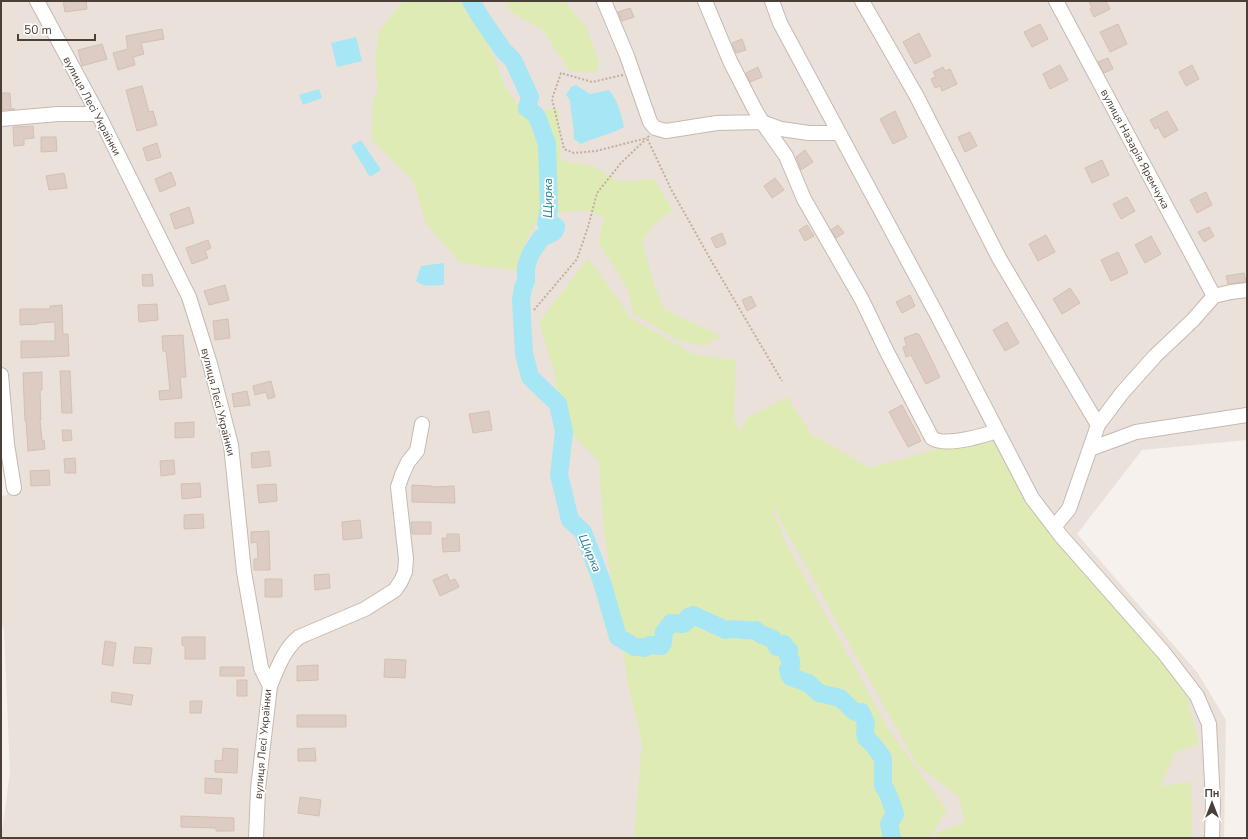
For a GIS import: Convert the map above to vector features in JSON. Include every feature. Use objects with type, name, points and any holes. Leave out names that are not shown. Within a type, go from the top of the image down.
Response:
[{"type":"street","name":"вулиця Лесі Українки","points":[[37,1],[98,114],[189,297],[210,364],[231,445],[244,572],[261,668],[270,686],[258,789],[256,838]]},
{"type":"street","points":[[604,1],[632,69],[650,122],[651,133],[717,124],[762,122],[781,129],[809,133],[839,133]]},
{"type":"street","points":[[705,1],[730,60],[762,122],[786,156],[804,199],[859,294],[894,366],[932,438],[936,441],[950,441],[978,437],[997,431]]},
{"type":"street","points":[[772,1],[780,23],[1032,498],[1054,527],[1164,653],[1198,696],[1209,724],[1213,802],[1212,838]]},
{"type":"street","points":[[862,1],[916,95],[999,258],[1098,425]]},
{"type":"street","name":"вулиця Назарія Яремчука","points":[[1056,1],[1214,296]]},
{"type":"street","points":[[1,119],[58,114],[98,114]]},
{"type":"street","points":[[1054,527],[1069,509],[1098,425],[1122,394],[1155,356],[1193,320],[1214,296],[1247,290]]},
{"type":"street","points":[[1,375],[7,444],[14,488]]},
{"type":"street","points":[[1090,449],[1136,432],[1247,415]]},
{"type":"street","points":[[270,686],[281,660],[292,643],[299,637],[365,609],[395,590],[401,581],[405,572],[406,559],[398,487],[408,462],[417,451],[422,424]]},
{"type":"path","points":[[632,69],[626,74],[592,82],[562,73],[552,99],[564,149],[574,153],[596,151],[651,133]]},
{"type":"path","points":[[534,310],[577,259],[588,227],[597,193],[622,163],[651,133]]},
{"type":"path","points":[[651,133],[671,189],[782,381]]},
{"type":"shaded area","points":[[1,1],[1247,1],[1247,440],[1142,450],[1077,534],[1197,672],[1226,720],[1224,838],[1,838],[10,772],[4,630],[1,621],[1,496],[7,495],[1,434]]},
{"type":"green space","points":[[403,1],[464,1],[492,52],[504,85],[524,113],[558,108],[561,160],[593,166],[619,182],[654,179],[673,210],[653,226],[642,241],[654,285],[665,310],[721,336],[704,346],[679,341],[633,313],[628,291],[598,242],[604,217],[585,210],[539,215],[526,242],[522,271],[460,263],[426,223],[413,181],[372,140],[373,101],[378,90],[375,61],[379,32]]},
{"type":"green space","points":[[504,1],[565,1],[587,29],[598,61],[597,73],[569,71],[543,30],[511,12]]},
{"type":"green space","points":[[588,258],[631,318],[693,354],[736,361],[734,418],[740,433],[746,419],[787,397],[811,434],[870,468],[951,445],[994,442],[1122,613],[1184,687],[1199,744],[1176,752],[1160,786],[1191,782],[1192,838],[934,838],[936,833],[965,822],[958,796],[917,765],[769,500],[787,546],[888,729],[947,810],[929,838],[634,838],[642,744],[628,684],[604,533],[599,461],[563,425],[554,372],[539,322]]},
{"type":"water","points":[[356,37],[362,61],[337,67],[331,43]]},
{"type":"water","points":[[576,85],[590,94],[609,90],[619,107],[624,127],[581,144],[574,139],[570,100],[566,95],[571,87]]},
{"type":"water","points":[[319,89],[322,98],[303,105],[299,95]]},
{"type":"water","points":[[361,140],[381,170],[370,177],[351,146]]},
{"type":"water","points":[[444,263],[444,285],[422,285],[416,281],[421,266]]},
{"type":"building","points":[[63,1],[86,1],[87,9],[65,12]]},
{"type":"building","points":[[1089,1],[1106,1],[1110,9],[1094,17],[1090,9],[1092,8]]},
{"type":"building","points":[[630,8],[634,17],[622,21],[618,12]]},
{"type":"building","points":[[1040,24],[1048,39],[1032,47],[1024,32]]},
{"type":"building","points":[[1118,24],[1127,44],[1110,52],[1100,32]]},
{"type":"building","points":[[162,29],[164,39],[141,43],[144,54],[133,57],[135,65],[118,70],[113,53],[128,49],[126,36]]},
{"type":"building","points":[[919,33],[931,56],[915,64],[903,42]]},
{"type":"building","points":[[742,39],[746,50],[736,53],[732,43]]},
{"type":"building","points":[[102,44],[107,59],[82,66],[78,50]]},
{"type":"building","points":[[1108,58],[1113,69],[1104,73],[1098,62]]},
{"type":"building","points":[[1060,65],[1068,80],[1050,89],[1043,74]]},
{"type":"building","points":[[1192,65],[1199,79],[1186,86],[1179,72]]},
{"type":"building","points":[[758,67],[762,77],[750,82],[746,73]]},
{"type":"building","points":[[943,67],[945,71],[950,69],[957,84],[942,91],[940,86],[935,88],[931,79],[936,77],[933,72]]},
{"type":"building","points":[[142,86],[149,112],[153,111],[157,125],[137,131],[126,90]]},
{"type":"building","points":[[2,93],[10,93],[11,109],[15,109],[2,110]]},
{"type":"building","points":[[895,111],[907,137],[893,144],[880,119]]},
{"type":"building","points":[[1167,111],[1178,130],[1164,138],[1158,127],[1155,129],[1150,120]]},
{"type":"building","points":[[33,126],[34,138],[24,139],[24,145],[14,146],[13,127]]},
{"type":"building","points":[[970,132],[977,146],[965,152],[958,137]]},
{"type":"building","points":[[41,137],[56,137],[57,151],[41,152]]},
{"type":"building","points":[[157,143],[161,157],[147,161],[143,148]]},
{"type":"building","points":[[805,150],[813,162],[801,170],[796,157]]},
{"type":"building","points":[[1102,160],[1109,175],[1092,183],[1085,168]]},
{"type":"building","points":[[171,172],[176,185],[160,192],[155,179]]},
{"type":"building","points":[[64,173],[67,188],[49,190],[46,176]]},
{"type":"building","points":[[775,178],[784,190],[772,198],[764,186]]},
{"type":"building","points":[[1206,192],[1212,205],[1197,213],[1190,200]]},
{"type":"building","points":[[1127,197],[1135,211],[1121,219],[1113,204]]},
{"type":"building","points":[[189,207],[194,223],[175,229],[170,214]]},
{"type":"building","points":[[807,225],[814,236],[805,241],[799,230]]},
{"type":"building","points":[[838,225],[844,233],[836,238],[831,230]]},
{"type":"building","points":[[1209,227],[1214,236],[1204,242],[1198,232]]},
{"type":"building","points":[[722,233],[726,244],[716,248],[711,238]]},
{"type":"building","points":[[1046,235],[1055,252],[1038,261],[1029,244]]},
{"type":"building","points":[[1151,236],[1161,254],[1145,263],[1135,245]]},
{"type":"building","points":[[208,240],[211,248],[205,251],[208,258],[192,264],[186,248]]},
{"type":"building","points":[[1118,252],[1128,273],[1111,281],[1101,260]]},
{"type":"building","points":[[1244,273],[1246,282],[1228,284],[1226,276]]},
{"type":"building","points":[[152,274],[153,286],[143,286],[142,275]]},
{"type":"building","points":[[225,285],[229,300],[209,305],[204,291]]},
{"type":"building","points":[[1070,288],[1080,303],[1062,314],[1053,299]]},
{"type":"building","points":[[910,295],[915,306],[902,313],[896,302]]},
{"type":"building","points":[[751,296],[756,306],[747,311],[742,300]]},
{"type":"building","points":[[157,304],[158,320],[139,322],[138,305]]},
{"type":"building","points":[[62,305],[63,334],[68,334],[69,356],[21,358],[21,341],[55,341],[55,322],[20,325],[20,309],[50,309],[50,306]]},
{"type":"building","points":[[228,319],[230,338],[215,340],[213,321]]},
{"type":"building","points":[[1007,322],[1019,343],[1005,351],[993,330]]},
{"type":"building","points":[[917,333],[918,335],[919,334],[940,377],[926,384],[911,355],[906,357],[903,347],[907,346],[904,338]]},
{"type":"building","points":[[183,335],[186,377],[180,377],[182,398],[160,400],[159,391],[170,390],[166,351],[163,351],[162,336]]},
{"type":"building","points":[[60,371],[70,371],[72,413],[62,413]]},
{"type":"building","points":[[42,372],[42,390],[40,390],[40,420],[42,441],[44,440],[45,449],[28,451],[23,373]]},
{"type":"building","points":[[271,381],[275,397],[268,399],[266,392],[255,395],[253,386]]},
{"type":"building","points":[[247,391],[250,405],[234,407],[232,394]]},
{"type":"building","points":[[902,405],[921,441],[908,447],[889,412]]},
{"type":"building","points":[[489,411],[492,430],[473,433],[469,414]]},
{"type":"building","points":[[194,422],[194,437],[175,438],[175,423]]},
{"type":"building","points":[[62,430],[71,430],[72,440],[63,441]]},
{"type":"building","points":[[269,451],[271,466],[252,468],[251,453]]},
{"type":"building","points":[[75,458],[76,473],[65,473],[64,459]]},
{"type":"building","points":[[174,460],[175,474],[161,476],[160,461]]},
{"type":"building","points":[[49,470],[50,485],[31,486],[30,471]]},
{"type":"building","points":[[200,483],[201,497],[182,499],[181,484]]},
{"type":"building","points":[[276,484],[277,501],[259,503],[257,485]]},
{"type":"building","points":[[412,485],[432,487],[454,486],[455,503],[412,502]]},
{"type":"building","points":[[203,514],[204,528],[184,529],[184,515]]},
{"type":"building","points":[[360,520],[362,538],[343,540],[342,522]]},
{"type":"building","points":[[411,522],[431,522],[431,534],[412,534]]},
{"type":"building","points":[[269,531],[270,570],[254,570],[254,559],[258,559],[257,542],[251,543],[251,532]]},
{"type":"building","points":[[447,534],[459,534],[460,551],[443,552],[442,538],[447,538]]},
{"type":"building","points":[[329,574],[330,588],[315,590],[314,575]]},
{"type":"building","points":[[447,574],[450,581],[455,579],[459,587],[440,596],[433,580]]},
{"type":"building","points":[[265,579],[282,579],[282,597],[265,597]]},
{"type":"building","points":[[182,637],[205,637],[205,659],[185,659],[185,646],[182,645]]},
{"type":"building","points":[[105,641],[116,643],[113,666],[102,664]]},
{"type":"building","points":[[135,647],[152,648],[150,664],[133,663]]},
{"type":"building","points":[[385,659],[406,660],[405,678],[384,677]]},
{"type":"building","points":[[318,665],[318,680],[297,681],[297,666]]},
{"type":"building","points":[[220,667],[244,667],[244,676],[220,676]]},
{"type":"building","points":[[237,680],[247,680],[247,696],[237,696]]},
{"type":"building","points":[[112,692],[133,695],[131,705],[111,702]]},
{"type":"building","points":[[190,701],[202,701],[201,713],[190,713]]},
{"type":"building","points":[[297,715],[346,715],[346,727],[297,727]]},
{"type":"building","points":[[223,748],[238,749],[237,773],[215,772],[215,760],[222,761]]},
{"type":"building","points":[[315,748],[316,761],[298,761],[298,749]]},
{"type":"building","points":[[205,778],[222,779],[221,794],[205,793]]},
{"type":"building","points":[[300,797],[321,800],[319,816],[298,813]]},
{"type":"building","points":[[181,816],[234,818],[234,831],[216,831],[216,828],[181,827]]},
{"type":"waterway","name":"Щирка","points":[[471,1],[503,50],[513,60],[530,97],[527,108],[536,115],[547,144],[549,209],[546,223],[552,224],[556,227],[554,232],[541,238],[530,255],[526,267],[526,281],[521,300],[524,353],[530,377],[558,404],[564,432],[559,475],[570,520],[583,532],[602,582],[618,637],[635,647],[644,648],[650,645],[661,646],[663,643],[664,632],[671,623],[683,624],[687,621],[688,617],[693,615],[726,630],[756,630],[760,634],[773,639],[777,647],[784,644],[784,647],[789,650],[787,654],[791,660],[791,666],[788,669],[791,677],[808,683],[819,693],[840,698],[855,712],[861,712],[866,723],[866,738],[883,758],[883,786],[889,796],[895,814],[889,824],[892,838]]}]
